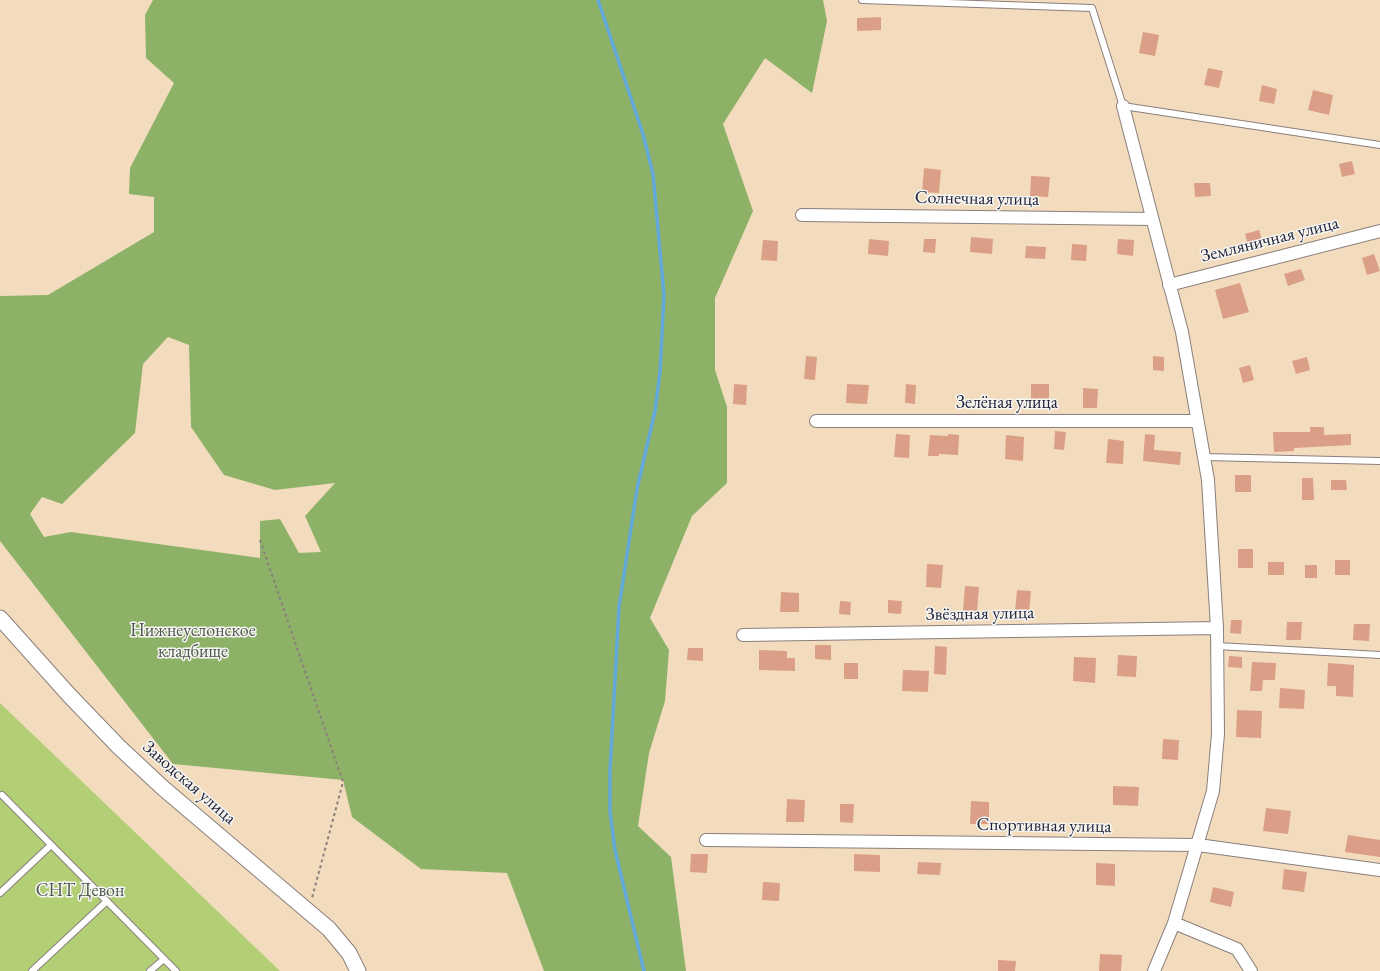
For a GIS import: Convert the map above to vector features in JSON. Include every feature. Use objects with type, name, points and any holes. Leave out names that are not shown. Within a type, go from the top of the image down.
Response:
[{"type":"street","points":[[1122,106],[1182,332],[1208,480],[1217,628],[1218,734],[1213,791],[1174,923],[1154,971]]},
{"type":"street","name":"Солнечная улица","points":[[802,215],[1152,219]]},
{"type":"street","name":"Земляничная улица","points":[[1169,285],[1380,231]]},
{"type":"street","name":"Зелёная улица","points":[[816,421],[1197,421]]},
{"type":"street","name":"Заводская улица","points":[[0,618],[69,695],[124,752],[163,788],[329,929],[349,953],[358,971]]},
{"type":"street","name":"Звёздная улица","points":[[743,635],[1217,628]]},
{"type":"street","name":"Спортивная улица","points":[[706,840],[1198,846],[1380,870]]},
{"type":"street","points":[[1174,923],[1237,949],[1251,971]]},
{"type":"lane","points":[[862,0],[1092,8],[1122,106],[1380,145]]},
{"type":"lane","points":[[1204,458],[1380,461]]},
{"type":"lane","points":[[1217,646],[1380,655]]},
{"type":"lane","points":[[2,795],[176,971]]},
{"type":"lane","points":[[0,893],[51,845]]},
{"type":"lane","points":[[32,971],[107,901]]},
{"type":"lane","points":[[150,971],[164,959]]},
{"type":"path","points":[[260,540],[343,782],[309,911]]},
{"type":"green space","name":"Нижнеуслонское кладбище","points":[[153,0],[823,0],[827,21],[812,93],[765,58],[723,124],[753,211],[715,298],[715,370],[727,407],[727,483],[692,516],[650,618],[669,650],[665,701],[649,753],[638,826],[671,857],[686,971],[544,971],[507,873],[421,869],[352,817],[343,780],[173,764],[0,541],[0,296],[48,295],[154,232],[154,197],[129,194],[130,168],[174,83],[146,58],[145,15]],"holes":[[[168,337],[189,345],[191,427],[224,475],[275,490],[335,483],[305,516],[321,552],[299,553],[280,519],[260,521],[260,558],[71,532],[44,537],[30,514],[42,497],[62,504],[135,433],[143,364]]]},
{"type":"green space","name":"СНТ Девон","points":[[0,703],[280,971],[0,971]]},
{"type":"building","points":[[881,17],[881,30],[857,31],[857,18]]},
{"type":"building","points":[[1143,32],[1159,35],[1155,56],[1139,53]]},
{"type":"building","points":[[1208,68],[1223,71],[1219,88],[1204,85]]},
{"type":"building","points":[[1262,85],[1277,89],[1274,104],[1259,101]]},
{"type":"building","points":[[1313,90],[1333,95],[1329,115],[1308,110]]},
{"type":"building","points":[[1352,161],[1355,174],[1342,177],[1339,164]]},
{"type":"building","points":[[924,168],[941,170],[939,193],[922,192]]},
{"type":"building","points":[[1031,176],[1050,177],[1048,197],[1030,196]]},
{"type":"building","points":[[1194,183],[1210,183],[1211,196],[1195,197]]},
{"type":"building","points":[[1259,230],[1263,244],[1249,248],[1245,234]]},
{"type":"building","points":[[971,237],[993,239],[992,254],[970,252]]},
{"type":"building","points":[[869,239],[889,241],[888,256],[868,254]]},
{"type":"building","points":[[924,239],[936,239],[935,253],[923,252]]},
{"type":"building","points":[[1118,239],[1134,240],[1133,256],[1117,254]]},
{"type":"building","points":[[763,240],[778,241],[777,261],[761,260]]},
{"type":"building","points":[[1072,244],[1087,245],[1086,261],[1071,260]]},
{"type":"building","points":[[1026,246],[1046,247],[1045,259],[1025,258]]},
{"type":"building","points":[[1374,254],[1380,271],[1367,275],[1362,258]]},
{"type":"building","points":[[1301,269],[1305,280],[1288,286],[1284,274]]},
{"type":"building","points":[[1240,283],[1249,312],[1223,319],[1215,290]]},
{"type":"building","points":[[806,356],[817,357],[815,380],[804,379]]},
{"type":"building","points":[[1153,356],[1164,357],[1164,371],[1153,370]]},
{"type":"building","points":[[1307,357],[1310,370],[1296,374],[1292,361]]},
{"type":"building","points":[[1250,365],[1254,380],[1243,383],[1239,368]]},
{"type":"building","points":[[734,384],[747,385],[746,405],[733,404]]},
{"type":"building","points":[[847,384],[869,385],[867,404],[846,403]]},
{"type":"building","points":[[906,384],[916,385],[915,404],[905,403]]},
{"type":"building","points":[[1031,384],[1049,384],[1049,402],[1031,401]]},
{"type":"building","points":[[1083,388],[1098,389],[1097,408],[1083,408]]},
{"type":"building","points":[[1310,427],[1324,427],[1324,435],[1351,434],[1351,445],[1294,448],[1294,451],[1274,452],[1273,432],[1310,432]]},
{"type":"building","points":[[1055,431],[1066,432],[1064,450],[1054,449]]},
{"type":"building","points":[[896,434],[910,435],[909,458],[894,457]]},
{"type":"building","points":[[948,434],[959,435],[958,455],[939,454],[939,456],[928,456],[930,435],[948,436]]},
{"type":"building","points":[[1145,434],[1155,435],[1154,450],[1181,452],[1180,465],[1143,461]]},
{"type":"building","points":[[1006,435],[1024,437],[1023,461],[1005,459]]},
{"type":"building","points":[[1108,439],[1124,441],[1123,464],[1106,463]]},
{"type":"building","points":[[1235,475],[1251,475],[1251,492],[1235,492]]},
{"type":"building","points":[[1302,478],[1313,478],[1314,500],[1302,500]]},
{"type":"building","points":[[1331,480],[1346,480],[1347,490],[1331,490]]},
{"type":"building","points":[[1238,549],[1253,549],[1253,568],[1238,568]]},
{"type":"building","points":[[1335,560],[1350,560],[1350,575],[1335,575]]},
{"type":"building","points":[[1268,562],[1284,562],[1284,575],[1268,575]]},
{"type":"building","points":[[927,564],[943,565],[941,588],[926,587]]},
{"type":"building","points":[[1305,565],[1317,565],[1317,578],[1305,578]]},
{"type":"building","points":[[965,586],[979,587],[977,612],[963,611]]},
{"type":"building","points":[[1017,590],[1031,591],[1029,613],[1015,612]]},
{"type":"building","points":[[781,592],[799,593],[799,612],[780,612]]},
{"type":"building","points":[[888,600],[902,601],[901,614],[888,613]]},
{"type":"building","points":[[840,601],[851,602],[850,615],[839,614]]},
{"type":"building","points":[[1231,620],[1242,620],[1241,634],[1230,633]]},
{"type":"building","points":[[1287,622],[1302,622],[1301,640],[1286,640]]},
{"type":"building","points":[[1354,624],[1370,624],[1369,641],[1353,640]]},
{"type":"building","points":[[815,645],[831,645],[831,660],[815,659]]},
{"type":"building","points":[[935,646],[947,647],[946,675],[934,674]]},
{"type":"building","points":[[688,648],[703,648],[703,661],[687,660]]},
{"type":"building","points":[[759,650],[787,651],[787,658],[795,658],[795,671],[759,670]]},
{"type":"building","points":[[1118,655],[1137,656],[1136,677],[1117,676]]},
{"type":"building","points":[[1229,656],[1242,657],[1242,668],[1228,667]]},
{"type":"building","points":[[1074,657],[1096,658],[1095,683],[1073,681]]},
{"type":"building","points":[[1252,662],[1276,663],[1275,680],[1263,680],[1262,691],[1250,691]]},
{"type":"building","points":[[844,663],[858,663],[858,679],[844,679]]},
{"type":"building","points":[[1328,663],[1354,665],[1353,697],[1336,696],[1336,686],[1327,686]]},
{"type":"building","points":[[903,670],[929,671],[928,692],[902,691]]},
{"type":"building","points":[[1280,688],[1305,690],[1304,709],[1279,708]]},
{"type":"building","points":[[1237,710],[1262,711],[1261,738],[1236,737]]},
{"type":"building","points":[[1163,739],[1179,740],[1178,760],[1162,759]]},
{"type":"building","points":[[1113,786],[1139,787],[1138,806],[1113,805]]},
{"type":"building","points":[[787,799],[805,800],[804,822],[786,822]]},
{"type":"building","points":[[971,801],[989,802],[989,824],[970,824]]},
{"type":"building","points":[[840,804],[854,804],[853,823],[840,822]]},
{"type":"building","points":[[1266,808],[1291,811],[1288,834],[1263,831]]},
{"type":"building","points":[[1348,835],[1380,840],[1380,857],[1345,852]]},
{"type":"building","points":[[691,854],[708,854],[707,873],[690,872]]},
{"type":"building","points":[[854,854],[880,855],[880,872],[854,871]]},
{"type":"building","points":[[918,862],[941,863],[940,875],[917,874]]},
{"type":"building","points":[[1096,863],[1115,864],[1115,886],[1096,885]]},
{"type":"building","points":[[1284,869],[1307,872],[1304,892],[1282,889]]},
{"type":"building","points":[[763,882],[780,883],[779,901],[762,900]]},
{"type":"building","points":[[1213,887],[1234,892],[1231,907],[1210,902]]},
{"type":"building","points":[[1100,954],[1122,955],[1121,971],[1099,971]]},
{"type":"building","points":[[998,960],[1016,961],[1015,971],[998,971]]},
{"type":"waterway","points":[[598,0],[643,134],[653,174],[664,295],[660,372],[655,411],[637,489],[619,607],[610,770],[610,811],[615,850],[644,971]]}]
